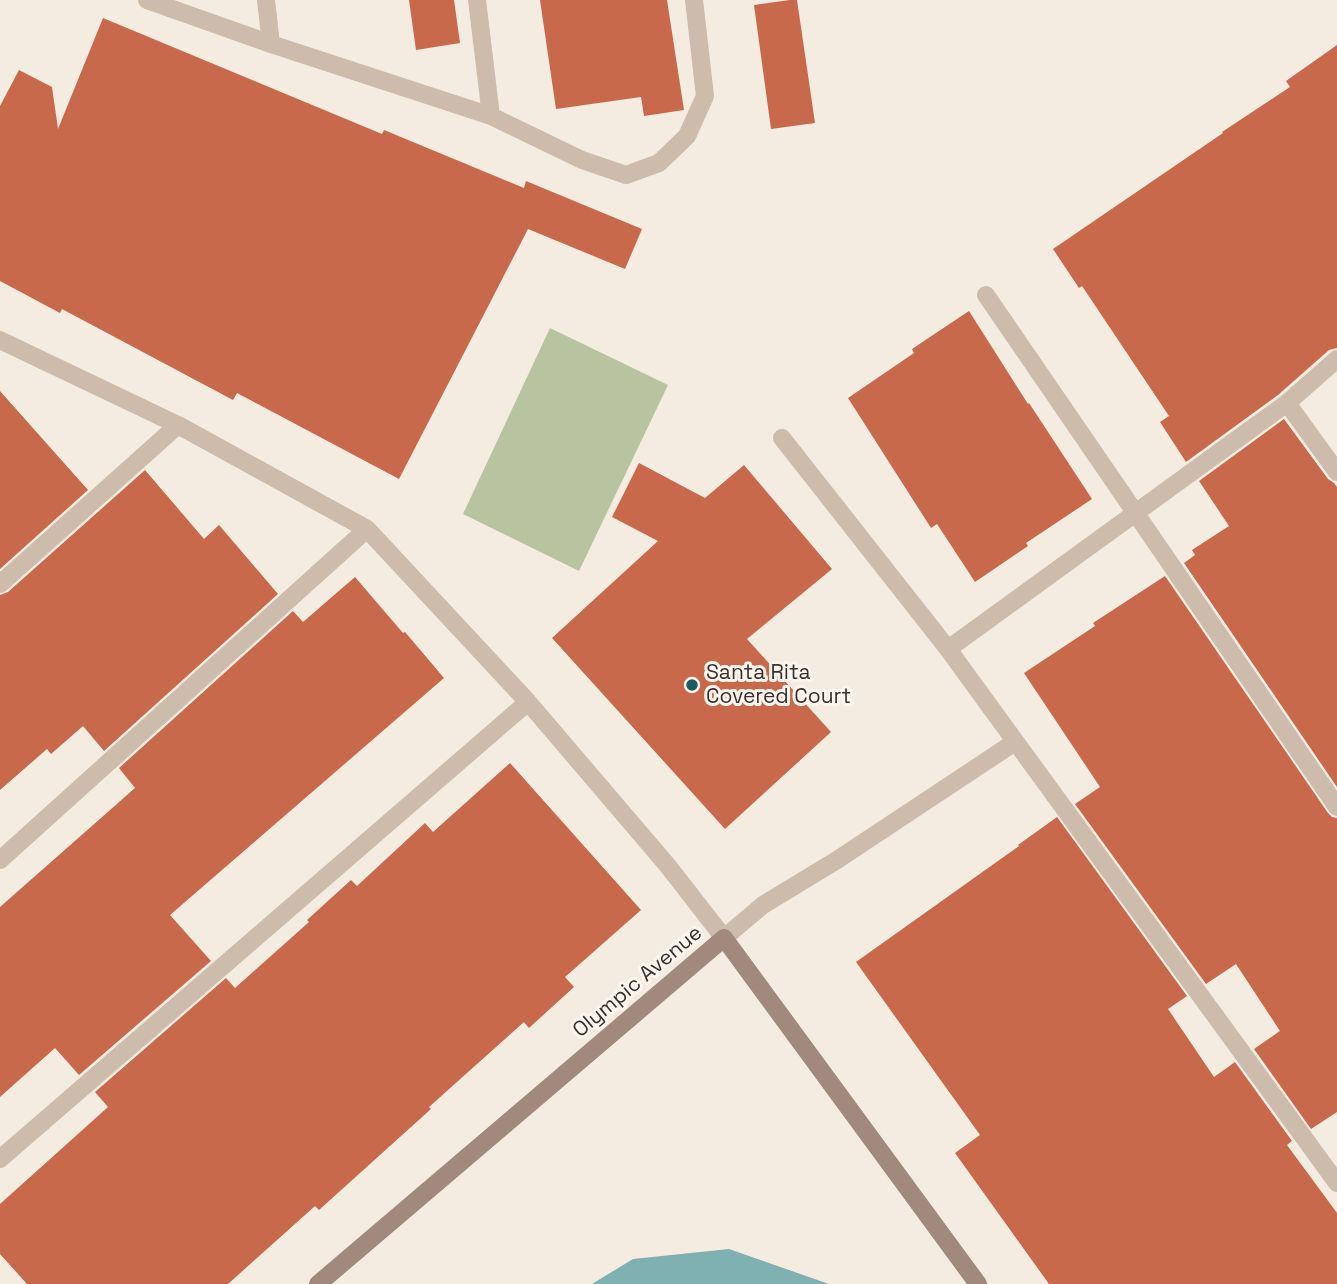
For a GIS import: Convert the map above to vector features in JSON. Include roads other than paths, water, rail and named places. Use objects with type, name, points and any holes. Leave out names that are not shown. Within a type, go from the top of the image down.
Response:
[{"type":"street","points":[[146,0],[491,116],[582,160],[626,175],[659,163],[687,136],[705,96],[694,0]]},
{"type":"street","points":[[266,0],[271,44]]},
{"type":"street","points":[[477,0],[491,116]]},
{"type":"street","points":[[986,295],[1337,807]]},
{"type":"street","points":[[0,340],[178,425],[367,529],[528,702],[668,866],[724,938],[763,905],[837,860],[1015,742]]},
{"type":"street","points":[[947,649],[1287,403],[1337,359]]},
{"type":"street","points":[[1287,403],[1337,472]]},
{"type":"street","points":[[0,584],[178,425]]},
{"type":"street","points":[[782,438],[947,649],[1337,1184]]},
{"type":"street","points":[[0,860],[367,529]]},
{"type":"street","points":[[0,1159],[528,702]]},
{"type":"street","name":"Olympic Avenue","points":[[318,1284],[724,938],[978,1284]]},
{"type":"water","points":[[729,1249],[829,1284],[592,1284],[633,1259]]},
{"type":"place","name":"Santa Rita Covered Court","points":[[692,685]]}]
